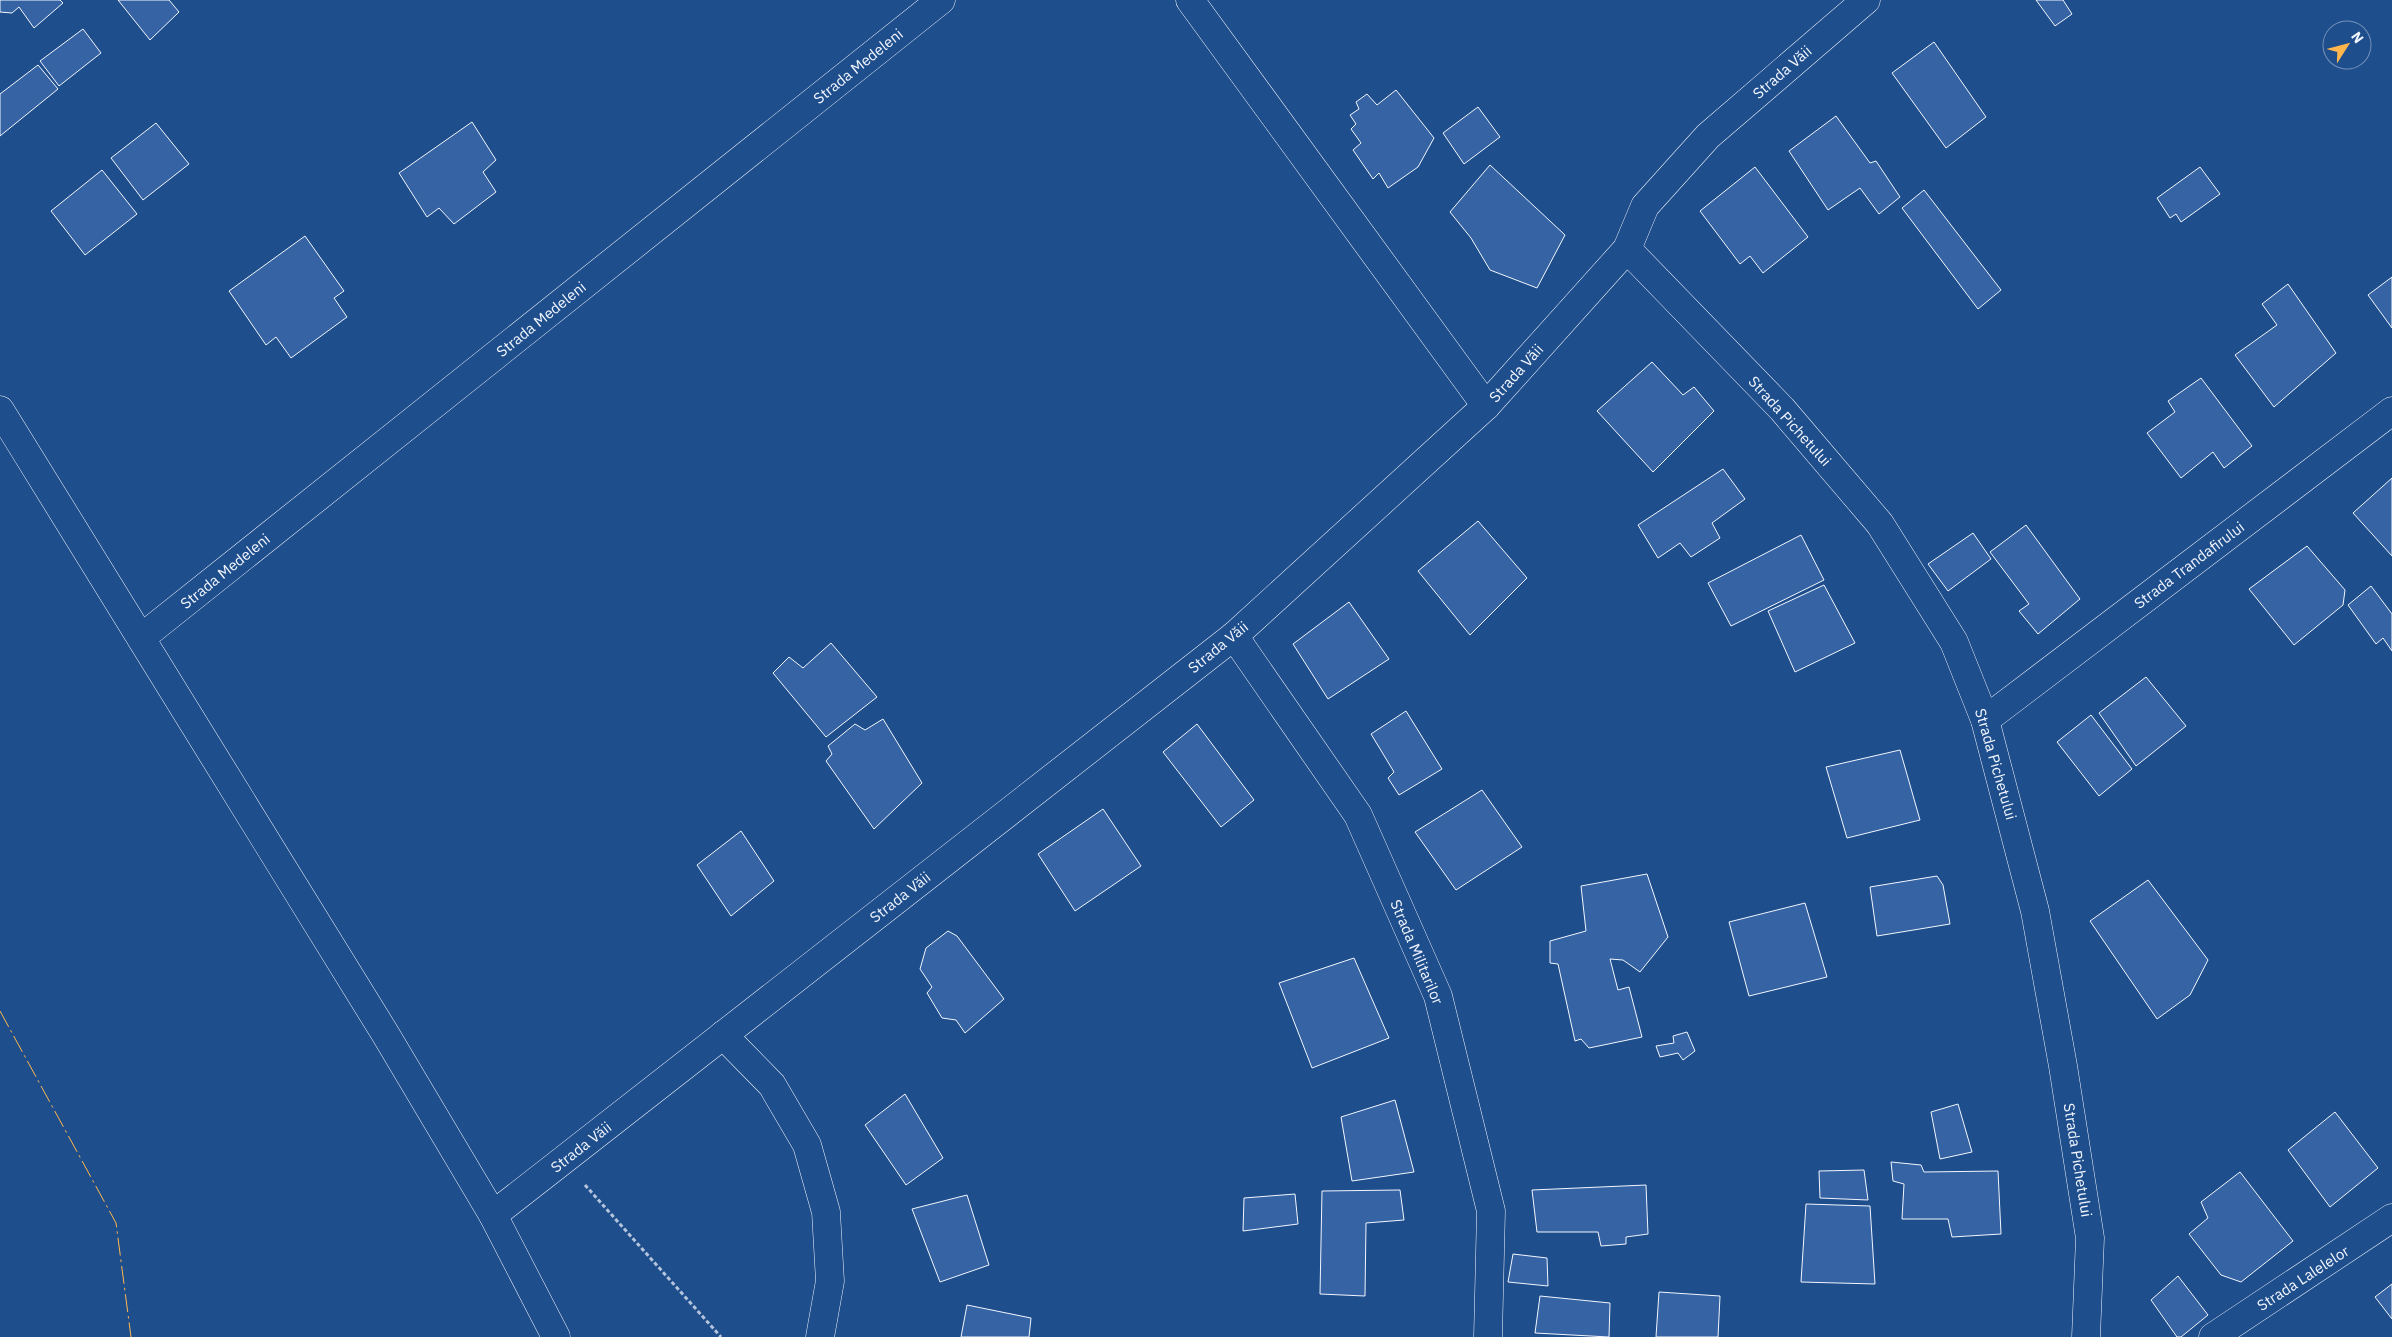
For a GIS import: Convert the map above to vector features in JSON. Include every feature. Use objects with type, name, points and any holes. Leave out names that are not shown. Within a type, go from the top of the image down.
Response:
[{"type":"street","name":"Strada Medeleni","points":[[141,638],[941,0]]},
{"type":"street","points":[[1190,0],[1486,406]]},
{"type":"street","name":"Strada Văii","points":[[493,1215],[1234,636],[1486,406],[1627,249],[1644,206],[1708,136],[1866,0]]},
{"type":"street","name":"Strada Pichetului","points":[[1627,249],[1782,409],[1880,524],[1954,642],[1986,720],[2035,911],[2063,1066],[2090,1238],[2086,1337]]},
{"type":"street","points":[[0,410],[386,1035],[493,1215],[556,1337]]},
{"type":"street","name":"Strada Trandafirului","points":[[1986,720],[2392,411]]},
{"type":"street","name":"Strada Militarilor","points":[[1234,636],[1358,815],[1438,996],[1491,1211],[1488,1337]]},
{"type":"street","points":[[723,1036],[772,1085],[806,1145],[826,1212],[830,1282],[820,1337]]},
{"type":"street","name":"Strada Lalelelor","points":[[2213,1337],[2392,1218]]},
{"type":"path","points":[[563,1161],[721,1337]]},
{"type":"building","points":[[0,0],[60,0],[63,3],[34,28],[19,7],[12,13],[0,12]]},
{"type":"building","points":[[118,0],[169,0],[179,12],[150,40]]},
{"type":"building","points":[[2036,0],[2063,0],[2072,14],[2055,26]]},
{"type":"building","points":[[83,29],[101,53],[59,86],[40,61]]},
{"type":"building","points":[[1934,42],[1986,117],[1946,148],[1892,73]]},
{"type":"building","points":[[38,65],[58,89],[0,136],[0,94]]},
{"type":"building","points":[[1396,90],[1434,138],[1418,167],[1388,188],[1379,173],[1373,179],[1353,150],[1361,143],[1351,129],[1356,124],[1350,115],[1359,109],[1356,102],[1367,94],[1377,105]]},
{"type":"building","points":[[1478,107],[1500,137],[1464,164],[1443,133]]},
{"type":"building","points":[[1836,116],[1870,163],[1876,161],[1900,197],[1879,214],[1860,188],[1828,210],[1789,151]]},
{"type":"building","points":[[472,122],[496,160],[483,172],[496,192],[454,224],[439,208],[427,217],[399,173]]},
{"type":"building","points":[[156,123],[189,164],[143,200],[111,158]]},
{"type":"building","points":[[1490,165],[1565,235],[1537,288],[1490,270],[1471,238],[1450,212]]},
{"type":"building","points":[[1755,167],[1808,237],[1763,273],[1750,256],[1740,264],[1700,211]]},
{"type":"building","points":[[2200,167],[2220,194],[2181,222],[2176,214],[2170,218],[2157,198]]},
{"type":"building","points":[[102,170],[137,214],[85,255],[51,211]]},
{"type":"building","points":[[1924,190],[2001,290],[1978,309],[1902,208]]},
{"type":"building","points":[[305,236],[344,291],[334,298],[347,317],[291,358],[276,337],[266,345],[229,291]]},
{"type":"building","points":[[2392,277],[2392,328],[2368,295]]},
{"type":"building","points":[[2288,284],[2336,353],[2274,407],[2235,355],[2277,325],[2262,304]]},
{"type":"building","points":[[1652,362],[1683,395],[1694,387],[1714,411],[1653,472],[1597,411]]},
{"type":"building","points":[[2201,378],[2252,446],[2224,468],[2213,452],[2181,478],[2147,433],[2175,412],[2168,401]]},
{"type":"building","points":[[1723,469],[1745,499],[1712,523],[1720,538],[1691,557],[1680,543],[1658,558],[1638,525]]},
{"type":"building","points":[[2392,478],[2392,556],[2353,513]]},
{"type":"building","points":[[1478,521],[1527,578],[1470,635],[1418,571]]},
{"type":"building","points":[[2026,525],[2080,599],[2038,634],[2019,611],[2029,604],[1990,552]]},
{"type":"building","points":[[1973,533],[1991,559],[1948,591],[1928,564]]},
{"type":"building","points":[[1801,535],[1824,580],[1731,626],[1708,583]]},
{"type":"building","points":[[2307,546],[2345,590],[2343,605],[2294,645],[2249,589]]},
{"type":"building","points":[[1824,585],[1855,643],[1795,672],[1768,611]]},
{"type":"building","points":[[2371,586],[2392,614],[2392,651],[2383,638],[2376,644],[2348,605]]},
{"type":"building","points":[[1349,602],[1389,659],[1328,699],[1293,644]]},
{"type":"building","points":[[831,643],[877,697],[826,737],[773,673],[789,657],[803,668]]},
{"type":"building","points":[[2146,677],[2186,726],[2136,766],[2099,713]]},
{"type":"building","points":[[1406,711],[1442,769],[1399,795],[1388,778],[1394,772],[1371,734]]},
{"type":"building","points":[[2091,715],[2132,769],[2099,796],[2057,742]]},
{"type":"building","points":[[883,719],[922,783],[874,829],[826,761],[832,754],[828,746],[855,724],[865,730]]},
{"type":"building","points":[[1197,724],[1254,800],[1221,827],[1163,752]]},
{"type":"building","points":[[1900,750],[1920,820],[1847,838],[1826,767]]},
{"type":"building","points":[[1482,790],[1522,847],[1456,890],[1415,832]]},
{"type":"building","points":[[1103,809],[1141,866],[1075,911],[1038,854]]},
{"type":"building","points":[[741,831],[774,881],[731,916],[697,865]]},
{"type":"building","points":[[1647,874],[1668,937],[1640,972],[1623,960],[1610,959],[1618,990],[1629,987],[1642,1037],[1589,1048],[1581,1039],[1575,1041],[1558,964],[1550,963],[1550,941],[1586,931],[1581,886]]},
{"type":"building","points":[[1937,876],[1943,885],[1950,924],[1877,936],[1870,887]]},
{"type":"building","points":[[2148,880],[2208,960],[2190,995],[2157,1019],[2090,921]]},
{"type":"building","points":[[1805,903],[1827,977],[1749,996],[1729,922]]},
{"type":"building","points":[[948,931],[957,936],[1004,999],[965,1033],[956,1020],[942,1018],[927,993],[932,987],[920,969],[926,948]]},
{"type":"building","points":[[1354,958],[1389,1038],[1312,1068],[1279,983]]},
{"type":"building","points":[[1687,1032],[1695,1051],[1683,1060],[1678,1053],[1660,1057],[1656,1046],[1674,1043],[1673,1036]]},
{"type":"building","points":[[905,1094],[943,1158],[906,1185],[865,1125]]},
{"type":"building","points":[[1395,1100],[1414,1172],[1352,1181],[1341,1117]]},
{"type":"building","points":[[1958,1104],[1972,1152],[1940,1159],[1931,1112]]},
{"type":"building","points":[[2335,1112],[2378,1168],[2330,1207],[2288,1150]]},
{"type":"building","points":[[1891,1162],[1921,1165],[1924,1172],[1998,1171],[2001,1234],[1952,1237],[1948,1219],[1902,1219],[1904,1184],[1893,1181]]},
{"type":"building","points":[[1864,1170],[1868,1200],[1820,1198],[1819,1171]]},
{"type":"building","points":[[2240,1172],[2293,1241],[2241,1282],[2221,1275],[2189,1234],[2208,1218],[2201,1202]]},
{"type":"building","points":[[1646,1185],[1648,1234],[1626,1237],[1626,1244],[1601,1246],[1598,1232],[1537,1232],[1532,1190]]},
{"type":"building","points":[[1400,1190],[1404,1220],[1366,1223],[1365,1296],[1320,1294],[1322,1191]]},
{"type":"building","points":[[1295,1194],[1298,1224],[1243,1231],[1244,1198]]},
{"type":"building","points":[[967,1195],[989,1265],[940,1282],[912,1209]]},
{"type":"building","points":[[1806,1204],[1870,1206],[1875,1284],[1801,1282]]},
{"type":"building","points":[[1513,1254],[1547,1258],[1548,1286],[1508,1282]]},
{"type":"building","points":[[2178,1276],[2208,1315],[2181,1337],[2177,1337],[2151,1300]]},
{"type":"building","points":[[2392,1284],[2392,1319],[2375,1297]]},
{"type":"building","points":[[1659,1292],[1720,1296],[1718,1337],[1656,1337]]},
{"type":"building","points":[[1540,1296],[1610,1303],[1609,1337],[1535,1333]]},
{"type":"building","points":[[967,1305],[1031,1318],[1029,1337],[961,1337]]},
{"type":"power","points":[[0,1011],[116,1223],[131,1337]]}]
